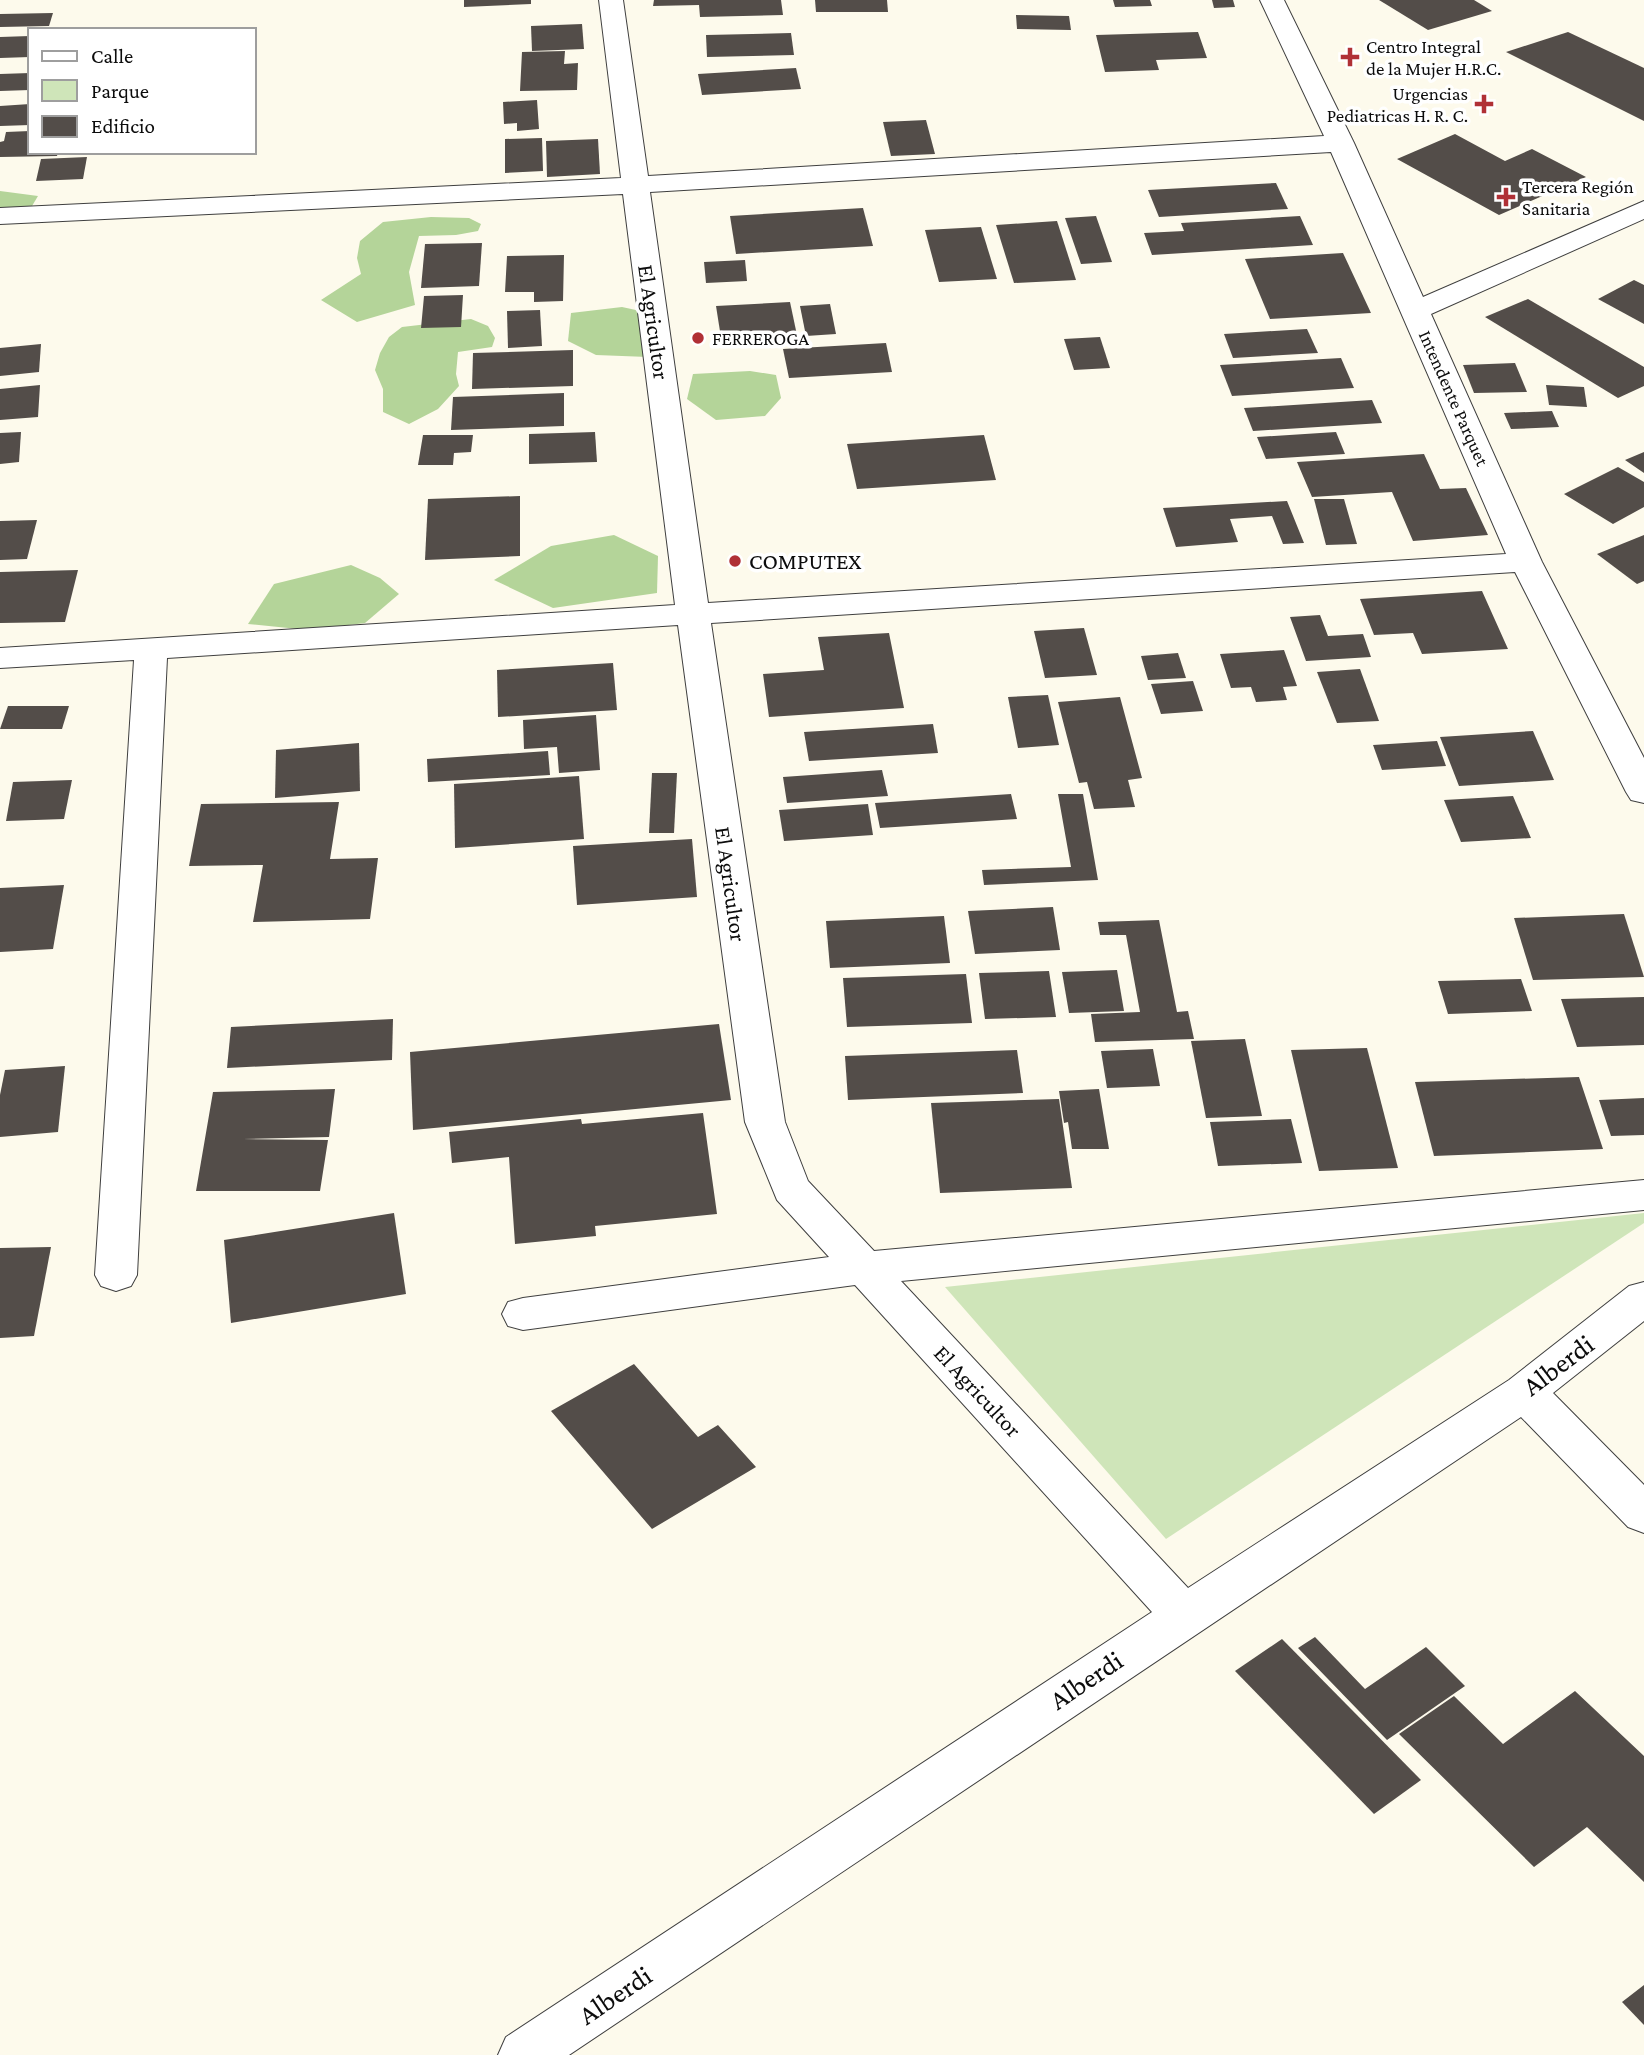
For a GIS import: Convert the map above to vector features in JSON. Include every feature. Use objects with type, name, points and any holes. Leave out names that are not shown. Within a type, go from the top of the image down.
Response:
[{"type":"street","name":"El Agricultor","points":[[611,0],[693,613],[765,1122],[791,1189],[1184,1615]]},
{"type":"street","name":"Intendente Parquet","points":[[1272,0],[1341,143],[1526,562],[1644,792]]},
{"type":"street","points":[[0,216],[636,185],[1341,143]]},
{"type":"street","points":[[1415,311],[1644,209]]},
{"type":"street","points":[[0,658],[1526,562]]},
{"type":"street","points":[[116,1275],[151,648]]},
{"type":"street","points":[[523,1314],[865,1268],[1644,1195]]},
{"type":"street","name":"Alberdi","points":[[524,2055],[1524,1392],[1644,1298]]},
{"type":"street","points":[[1524,1392],[1644,1514]]},
{"type":"green space","points":[[0,191],[38,196],[32,206],[0,210]]},
{"type":"green space","points":[[431,217],[469,218],[481,224],[478,231],[456,235],[419,236],[409,272],[415,305],[357,322],[321,300],[361,274],[357,258],[360,241],[383,222]]},
{"type":"green space","points":[[622,307],[645,312],[648,357],[596,355],[568,341],[571,313]]},
{"type":"green space","points":[[471,319],[488,326],[495,338],[492,347],[458,352],[456,374],[459,386],[438,409],[409,424],[383,412],[383,389],[375,370],[389,337],[402,327]]},
{"type":"green space","points":[[750,371],[776,375],[781,398],[765,416],[716,420],[687,399],[693,374]]},
{"type":"green space","points":[[614,535],[658,556],[657,593],[553,608],[494,580],[551,546]]},
{"type":"green space","points":[[351,565],[380,578],[399,594],[365,623],[308,630],[248,624],[274,584]]},
{"type":"green space","points":[[1644,1213],[1644,1223],[1166,1539],[945,1287]]},
{"type":"building","points":[[464,0],[531,0],[531,4],[464,7]]},
{"type":"building","points":[[654,0],[781,0],[783,15],[700,17],[699,5],[653,6]]},
{"type":"building","points":[[815,0],[887,0],[888,12],[816,12]]},
{"type":"building","points":[[1113,0],[1150,0],[1152,6],[1115,7]]},
{"type":"building","points":[[1212,0],[1233,0],[1235,7],[1214,8]]},
{"type":"building","points":[[1379,0],[1474,0],[1492,11],[1428,30]]},
{"type":"building","points":[[53,13],[49,26],[0,27],[0,14]]},
{"type":"building","points":[[1016,15],[1069,16],[1071,30],[1017,29]]},
{"type":"building","points":[[582,24],[584,49],[532,51],[531,26]]},
{"type":"building","points":[[1198,32],[1207,58],[1156,60],[1159,70],[1105,72],[1096,35]]},
{"type":"building","points":[[1568,32],[1644,68],[1644,121],[1506,52]]},
{"type":"building","points":[[791,33],[794,55],[707,57],[706,35]]},
{"type":"building","points":[[28,36],[28,57],[0,58],[0,37]]},
{"type":"building","points":[[565,51],[564,64],[578,63],[577,90],[520,91],[522,52]]},
{"type":"building","points":[[796,68],[801,89],[702,95],[698,74]]},
{"type":"building","points":[[28,73],[28,90],[0,91],[0,74]]},
{"type":"building","points":[[537,100],[539,129],[517,131],[517,123],[504,124],[503,102]]},
{"type":"building","points":[[28,104],[28,125],[0,126],[0,106]]},
{"type":"building","points":[[926,120],[935,154],[891,156],[883,122]]},
{"type":"building","points":[[28,131],[28,154],[57,156],[0,157],[0,142],[4,141],[6,132]]},
{"type":"building","name":"Tercera Región Sanitaria","points":[[1455,134],[1505,161],[1532,149],[1586,177],[1499,215],[1397,159]]},
{"type":"building","points":[[542,138],[543,171],[505,173],[505,139]]},
{"type":"building","points":[[598,139],[600,174],[547,177],[546,141]]},
{"type":"building","points":[[87,157],[83,179],[36,181],[41,159]]},
{"type":"building","points":[[1276,183],[1288,209],[1159,217],[1148,190]]},
{"type":"building","points":[[863,208],[873,246],[736,254],[730,216]]},
{"type":"building","points":[[1096,216],[1112,262],[1081,264],[1065,218]]},
{"type":"building","points":[[1300,216],[1313,245],[1152,255],[1144,233],[1184,231],[1181,223]]},
{"type":"building","points":[[1057,221],[1076,280],[1014,283],[996,225]]},
{"type":"building","points":[[981,227],[997,279],[939,282],[925,230]]},
{"type":"building","points":[[482,243],[479,286],[421,288],[425,244]]},
{"type":"building","points":[[1343,253],[1371,313],[1270,319],[1245,259]]},
{"type":"building","points":[[564,255],[563,301],[534,302],[534,292],[505,292],[507,256]]},
{"type":"building","points":[[745,260],[747,281],[706,283],[704,262]]},
{"type":"building","points":[[1634,280],[1644,285],[1644,324],[1598,299]]},
{"type":"building","points":[[463,295],[461,327],[421,328],[424,296]]},
{"type":"building","points":[[1528,299],[1644,367],[1644,386],[1618,398],[1485,317]]},
{"type":"building","points":[[790,302],[798,340],[722,344],[716,306]]},
{"type":"building","points":[[830,304],[836,334],[806,336],[800,306]]},
{"type":"building","points":[[540,310],[542,346],[508,348],[507,311]]},
{"type":"building","points":[[1307,329],[1318,353],[1233,358],[1224,334]]},
{"type":"building","points":[[1100,337],[1110,368],[1074,370],[1064,339]]},
{"type":"building","points":[[886,343],[892,372],[789,378],[783,349]]},
{"type":"building","points":[[41,344],[39,372],[0,376],[0,348]]},
{"type":"building","points":[[573,350],[573,386],[472,389],[473,353]]},
{"type":"building","points":[[1341,358],[1354,388],[1232,396],[1220,365]]},
{"type":"building","points":[[1515,363],[1527,392],[1474,393],[1463,365]]},
{"type":"building","points":[[40,385],[38,417],[0,420],[0,389]]},
{"type":"building","points":[[1546,385],[1584,387],[1587,407],[1549,405]]},
{"type":"building","points":[[564,393],[564,426],[451,430],[453,397]]},
{"type":"building","points":[[1372,400],[1382,423],[1253,431],[1244,408]]},
{"type":"building","points":[[1552,411],[1559,427],[1511,429],[1504,413]]},
{"type":"building","points":[[21,432],[19,462],[0,464],[0,433]]},
{"type":"building","points":[[595,432],[597,462],[529,464],[529,434]]},
{"type":"building","points":[[1336,432],[1345,454],[1266,459],[1257,437]]},
{"type":"building","points":[[423,435],[473,435],[471,452],[454,453],[453,465],[418,465]]},
{"type":"building","points":[[984,435],[996,480],[857,489],[847,444]]},
{"type":"building","points":[[1644,452],[1644,473],[1625,460]]},
{"type":"building","points":[[1424,454],[1440,489],[1466,488],[1488,535],[1413,541],[1392,492],[1312,497],[1297,462]]},
{"type":"building","points":[[1618,467],[1644,482],[1644,507],[1613,524],[1564,494]]},
{"type":"building","points":[[520,496],[520,556],[425,560],[428,499]]},
{"type":"building","points":[[1314,499],[1344,499],[1357,544],[1326,545]]},
{"type":"building","points":[[1287,501],[1304,543],[1283,544],[1272,516],[1230,519],[1238,542],[1176,547],[1163,508]]},
{"type":"building","points":[[37,520],[27,559],[0,560],[0,521]]},
{"type":"building","points":[[1644,535],[1644,581],[1637,584],[1597,554]]},
{"type":"building","points":[[78,570],[65,622],[0,623],[0,572]]},
{"type":"building","points":[[1482,591],[1508,649],[1422,654],[1413,633],[1374,635],[1360,599]]},
{"type":"building","points":[[1320,615],[1328,636],[1363,634],[1371,657],[1306,661],[1290,617]]},
{"type":"building","points":[[1084,628],[1097,675],[1045,678],[1034,631]]},
{"type":"building","points":[[889,633],[904,708],[769,717],[763,674],[824,670],[818,637]]},
{"type":"building","points":[[1284,650],[1297,686],[1283,687],[1287,700],[1256,702],[1251,687],[1231,688],[1220,654]]},
{"type":"building","points":[[1178,653],[1186,678],[1148,680],[1141,656]]},
{"type":"building","points":[[613,663],[617,710],[498,717],[497,670]]},
{"type":"building","points":[[1360,669],[1379,721],[1337,723],[1317,672]]},
{"type":"building","points":[[1193,681],[1203,711],[1161,714],[1151,684]]},
{"type":"building","points":[[1048,695],[1059,745],[1018,748],[1008,697]]},
{"type":"building","points":[[1120,697],[1142,778],[1128,780],[1135,807],[1094,809],[1087,782],[1079,783],[1058,702]]},
{"type":"building","points":[[8,706],[69,706],[62,729],[0,729]]},
{"type":"building","points":[[596,715],[600,770],[559,773],[557,747],[524,749],[523,720]]},
{"type":"building","points":[[933,724],[938,753],[809,761],[804,732]]},
{"type":"building","points":[[1533,731],[1554,780],[1459,786],[1440,737]]},
{"type":"building","points":[[1437,741],[1446,766],[1382,770],[1373,745]]},
{"type":"building","points":[[359,743],[360,791],[275,798],[276,750]]},
{"type":"building","points":[[548,751],[550,775],[428,782],[427,759]]},
{"type":"building","points":[[882,770],[888,796],[787,803],[783,777]]},
{"type":"building","points":[[652,773],[677,773],[674,833],[649,833]]},
{"type":"building","points":[[579,776],[584,839],[455,848],[454,784]]},
{"type":"building","points":[[72,780],[64,819],[6,821],[13,782]]},
{"type":"building","points":[[1011,794],[1017,819],[880,828],[875,803]]},
{"type":"building","points":[[1058,794],[1083,794],[1098,880],[984,885],[982,870],[1071,867]]},
{"type":"building","points":[[1513,796],[1531,838],[1461,842],[1444,800]]},
{"type":"building","points":[[339,802],[330,859],[378,858],[370,919],[253,922],[263,865],[189,866],[201,804]]},
{"type":"building","points":[[868,804],[873,835],[784,841],[779,810]]},
{"type":"building","points":[[692,839],[697,897],[577,905],[573,846]]},
{"type":"building","points":[[64,885],[53,949],[0,952],[0,888]]},
{"type":"building","points":[[1053,907],[1060,950],[975,954],[968,911]]},
{"type":"building","points":[[1624,914],[1644,977],[1533,980],[1514,918]]},
{"type":"building","points":[[944,916],[950,963],[830,968],[826,921]]},
{"type":"building","points":[[1159,920],[1177,1012],[1188,1011],[1194,1039],[1095,1042],[1091,1014],[1140,1012],[1126,935],[1100,935],[1098,922]]},
{"type":"building","points":[[1117,970],[1124,1011],[1069,1013],[1062,972]]},
{"type":"building","points":[[1049,971],[1056,1017],[985,1019],[979,973]]},
{"type":"building","points":[[966,974],[972,1023],[847,1027],[843,978]]},
{"type":"building","points":[[1521,979],[1532,1011],[1448,1014],[1438,981]]},
{"type":"building","points":[[1644,997],[1644,1045],[1577,1047],[1561,999]]},
{"type":"building","points":[[393,1019],[392,1060],[227,1068],[231,1027]]},
{"type":"building","points":[[719,1024],[731,1100],[413,1130],[410,1052]]},
{"type":"building","points":[[1245,1039],[1262,1116],[1206,1118],[1191,1041]]},
{"type":"building","points":[[1367,1048],[1398,1168],[1319,1171],[1291,1050]]},
{"type":"building","points":[[1153,1049],[1160,1086],[1107,1088],[1101,1051]]},
{"type":"building","points":[[1017,1050],[1023,1093],[848,1100],[845,1056]]},
{"type":"building","points":[[65,1066],[58,1132],[0,1137],[0,1095],[5,1070]]},
{"type":"building","points":[[1579,1077],[1603,1149],[1434,1156],[1415,1082]]},
{"type":"building","points":[[335,1089],[329,1137],[243,1139],[328,1140],[320,1191],[196,1191],[213,1092]]},
{"type":"building","points":[[1099,1089],[1109,1149],[1072,1149],[1068,1122],[1064,1123],[1059,1091]]},
{"type":"building","points":[[1644,1098],[1644,1135],[1611,1136],[1599,1100]]},
{"type":"building","points":[[1059,1099],[1072,1188],[940,1193],[931,1103]]},
{"type":"building","points":[[703,1113],[717,1214],[595,1226],[596,1236],[515,1244],[509,1157],[452,1163],[449,1132],[581,1119],[582,1124]]},
{"type":"building","points":[[1291,1119],[1302,1163],[1218,1166],[1210,1122]]},
{"type":"building","points":[[394,1213],[406,1294],[231,1323],[224,1240]]},
{"type":"building","points":[[51,1247],[34,1336],[0,1338],[0,1248]]},
{"type":"building","points":[[634,1364],[698,1437],[718,1425],[756,1467],[652,1529],[551,1411]]},
{"type":"building","points":[[1315,1637],[1365,1689],[1426,1647],[1465,1686],[1387,1740],[1298,1648]]},
{"type":"building","points":[[1282,1639],[1421,1780],[1374,1814],[1235,1671]]},
{"type":"building","points":[[1575,1691],[1644,1756],[1644,1882],[1587,1827],[1534,1867],[1399,1734],[1454,1696],[1503,1744]]},
{"type":"building","points":[[1644,1985],[1644,2025],[1622,2002]]},
{"type":"place","name":"Centro Integral de la Mujer H.R.C.","points":[[1350,57]]},
{"type":"place","name":"Urgencias Pediatricas H. R. C.","points":[[1484,104]]},
{"type":"place","name":"Tercera Región Sanitaria","points":[[1506,197]]},
{"type":"place","name":"FERREROGA","points":[[698,338]]},
{"type":"place","name":"COMPUTEX","points":[[735,561]]}]
